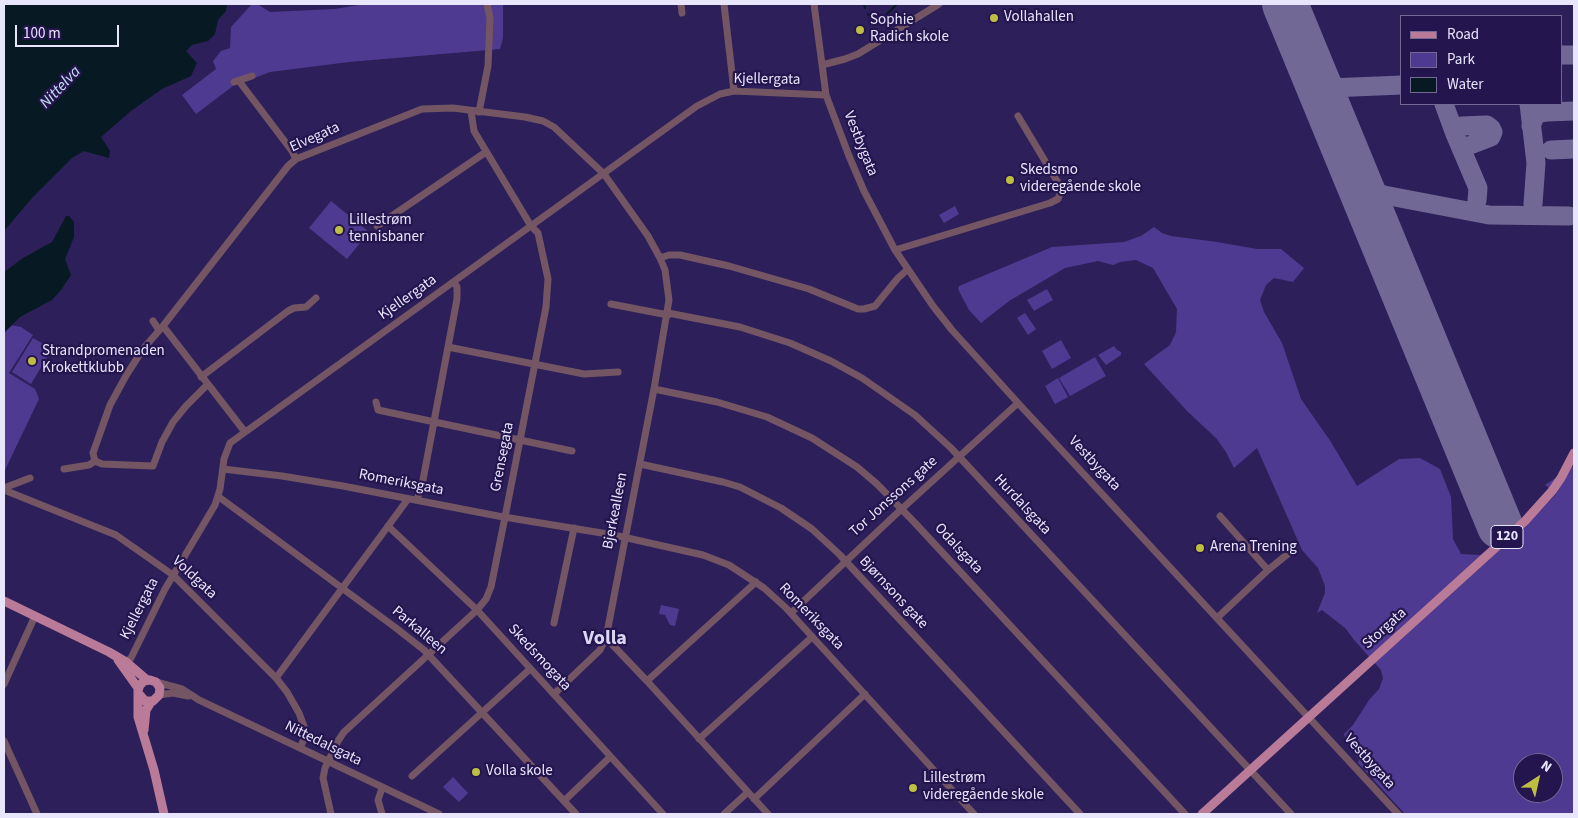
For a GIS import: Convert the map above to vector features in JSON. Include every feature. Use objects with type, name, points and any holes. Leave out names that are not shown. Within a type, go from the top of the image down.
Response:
[{"type":"main road","name":"Storgata","points":[[1202,814],[1529,516],[1552,491],[1565,472],[1574,453]]},
{"type":"main road","name":"Nittedalsgata","points":[[4,601],[113,654],[124,664],[151,681]]},
{"type":"main road","name":"Nittedalsgata","points":[[124,664],[138,691]]},
{"type":"main road","points":[[144,736],[144,722],[151,702],[159,695],[160,688],[151,681],[142,682],[138,691],[139,722],[154,770],[164,814]]},
{"type":"main road","points":[[138,691],[145,701],[151,702]]},
{"type":"main road","points":[[154,770],[162,786],[171,814]]},
{"type":"street","points":[[479,112],[488,66],[490,18],[487,4]]},
{"type":"street","points":[[680,4],[682,13]]},
{"type":"street","points":[[724,4],[734,91]]},
{"type":"street","name":"Vestbygata","points":[[814,4],[826,95],[860,182],[907,270],[952,330],[1398,814]]},
{"type":"street","points":[[822,65],[858,54],[940,4]]},
{"type":"street","points":[[252,76],[236,82],[292,151],[296,159]]},
{"type":"street","name":"Kjellergata","points":[[124,664],[134,650],[173,575],[219,497],[222,469],[226,450],[230,442],[697,106],[720,94],[734,91],[826,95]]},
{"type":"street","name":"Elvegata","points":[[95,462],[94,453],[110,405],[126,374],[250,213],[288,166],[296,159],[422,108],[438,107],[525,117],[543,121],[554,127],[604,174]]},
{"type":"street","name":"Grensegata","points":[[329,759],[344,732],[477,610],[486,599],[491,587],[547,299],[548,279],[538,233],[531,226],[474,131],[471,111]]},
{"type":"street","points":[[895,250],[1058,199],[1061,191],[1060,186],[1018,116]]},
{"type":"street","points":[[377,226],[486,152]]},
{"type":"street","name":"Bjerkealleen","points":[[554,694],[600,650],[606,638],[668,314],[668,283],[660,258],[648,236],[604,174]]},
{"type":"street","points":[[660,258],[680,255],[729,266],[809,289],[858,309],[875,306],[907,270]]},
{"type":"street","points":[[417,500],[457,299],[454,282]]},
{"type":"street","points":[[201,377],[288,311],[294,308],[306,307],[316,298]]},
{"type":"street","points":[[611,304],[668,314]]},
{"type":"street","name":"Hurdalsgata","points":[[668,314],[763,333],[790,342],[862,378],[902,405],[928,426],[959,457],[1291,814]]},
{"type":"street","points":[[153,322],[161,328],[245,432]]},
{"type":"street","points":[[448,347],[584,374],[618,372]]},
{"type":"street","points":[[64,469],[89,465],[95,462],[102,464],[153,466],[162,442],[173,422],[207,385]]},
{"type":"street","name":"Odalsgata","points":[[654,389],[738,407],[768,417],[796,429],[829,448],[856,467],[902,509],[1185,814]]},
{"type":"street","points":[[376,402],[378,410],[572,451]]},
{"type":"street","name":"Tor Jonssons gate","points":[[791,613],[845,561],[1018,403]]},
{"type":"street","name":"Bjørnsons gate","points":[[640,464],[724,482],[762,497],[812,529],[845,561],[1080,814]]},
{"type":"street","name":"Romeriksgata","points":[[222,469],[282,476],[625,537],[717,560],[742,573],[774,596],[974,814]]},
{"type":"street","points":[[4,489],[30,478]]},
{"type":"street","name":"Voldgata","points":[[4,489],[116,535],[173,575],[276,678],[287,692],[303,723],[305,737],[300,748]]},
{"type":"street","name":"Parkalleen","points":[[219,497],[396,628],[428,654],[576,814]]},
{"type":"street","points":[[276,678],[408,499]]},
{"type":"street","points":[[1220,516],[1268,570]]},
{"type":"street","name":"Skedsmogata","points":[[388,526],[477,610],[663,814]]},
{"type":"street","points":[[554,623],[574,528]]},
{"type":"street","points":[[1217,618],[1289,553]]},
{"type":"street","points":[[647,682],[756,582]]},
{"type":"street","points":[[4,684],[35,616]]},
{"type":"street","points":[[700,738],[812,636]]},
{"type":"street","points":[[606,638],[768,814]]},
{"type":"street","points":[[412,776],[530,669]]},
{"type":"street","name":"Nittedalsgata","points":[[151,681],[182,689],[196,698],[300,748],[329,759],[382,788],[439,814]]},
{"type":"street","name":"Nittedalsgata","points":[[159,695],[173,693],[196,698]]},
{"type":"street","points":[[754,799],[865,694]]},
{"type":"street","points":[[4,741],[37,814]]},
{"type":"street","points":[[564,801],[610,757]]},
{"type":"street","points":[[329,759],[323,778],[331,814]]},
{"type":"street","points":[[382,788],[378,800],[382,814]]},
{"type":"street","points":[[724,814],[748,792]]},
{"type":"green space","points":[[252,4],[257,4],[270,12],[335,9],[365,4],[503,4],[503,38],[500,49],[349,62],[270,72],[233,86],[196,114],[182,95],[216,69],[213,61],[221,51],[230,48],[231,27]]},
{"type":"green space","name":"Lillestrøm tennisbaner","points":[[331,201],[369,232],[347,259],[309,228]]},
{"type":"green space","points":[[955,206],[959,214],[944,223],[939,215]]},
{"type":"green space","points":[[1154,227],[1162,233],[1171,236],[1257,249],[1281,249],[1304,268],[1293,282],[1274,278],[1266,285],[1260,300],[1264,312],[1282,343],[1301,399],[1331,442],[1357,486],[1399,459],[1420,458],[1440,469],[1451,497],[1453,539],[1461,554],[1480,555],[1541,510],[1556,494],[1545,485],[1574,466],[1574,814],[1405,814],[1358,763],[1359,760],[1347,743],[1344,734],[1353,725],[1369,700],[1379,689],[1383,678],[1381,670],[1345,628],[1322,610],[1317,613],[1325,593],[1325,586],[1318,568],[1302,550],[1257,448],[1234,468],[1216,438],[1188,412],[1144,364],[1170,345],[1176,332],[1177,309],[1153,268],[1136,260],[1113,265],[1098,261],[1065,268],[1009,301],[981,323],[969,310],[958,289],[959,286],[1052,247],[1124,242],[1141,236]]},
{"type":"green space","points":[[1047,289],[1053,300],[1034,311],[1027,300]]},
{"type":"green space","points":[[1025,313],[1036,329],[1028,335],[1017,318]]},
{"type":"green space","points":[[4,324],[21,327],[33,335],[9,373],[35,389],[39,399],[4,472]]},
{"type":"green space","name":"Strandpromenaden Krokettklubb","points":[[33,338],[52,349],[31,384],[12,372]]},
{"type":"green space","points":[[1061,340],[1071,358],[1052,369],[1042,351]]},
{"type":"green space","points":[[1114,346],[1121,352],[1121,355],[1106,365],[1098,355]]},
{"type":"green space","points":[[1095,357],[1106,376],[1070,396],[1059,378]]},
{"type":"green space","points":[[1058,378],[1068,397],[1055,404],[1045,386]]},
{"type":"green space","points":[[661,605],[679,609],[675,626],[670,625],[665,615],[659,614]]},
{"type":"green space","points":[[453,777],[468,793],[459,802],[443,787]]},
{"type":"water","name":"Nittelva","points":[[4,4],[227,4],[226,11],[218,20],[215,34],[208,41],[192,45],[186,51],[197,63],[191,76],[162,89],[131,111],[101,137],[110,151],[109,158],[84,151],[72,158],[32,198],[4,231]]},
{"type":"water","points":[[66,216],[69,216],[74,222],[74,237],[65,259],[71,275],[52,300],[20,317],[4,333],[4,272],[23,258],[52,242]]},
{"type":"waterway","points":[[864,4],[865,8]]},
{"type":"waterway","points":[[868,14],[873,20],[880,21],[897,4]]},
{"type":"taxiway","points":[[1563,55],[1574,55]]},
{"type":"taxiway","points":[[1314,74],[1322,84],[1329,88],[1400,85]]},
{"type":"taxiway","points":[[1329,112],[1328,100],[1331,92],[1339,87]]},
{"type":"taxiway","points":[[1444,105],[1478,188],[1477,201]]},
{"type":"taxiway","points":[[1529,105],[1536,163],[1533,204]]},
{"type":"taxiway","points":[[1530,105],[1536,111],[1547,112],[1536,114],[1531,126]]},
{"type":"taxiway","points":[[1547,112],[1574,111]]},
{"type":"taxiway","points":[[1462,126],[1487,125],[1491,128],[1493,132],[1491,137],[1473,144]]},
{"type":"taxiway","points":[[1551,150],[1574,149]]},
{"type":"taxiway","points":[[1356,177],[1363,188],[1384,195],[1374,198],[1371,204],[1371,215]]},
{"type":"taxiway","points":[[1384,195],[1489,215],[1569,216]]},
{"type":"runway","points":[[1285,4],[1500,526]]},
{"type":"place","name":"Vollahallen","points":[[994,18]]},
{"type":"place","name":"Sophie Radich skole","points":[[860,30]]},
{"type":"place","name":"Skedsmo videregående skole","points":[[1010,180]]},
{"type":"place","name":"Lillestrøm tennisbaner","points":[[339,230]]},
{"type":"place","name":"Strandpromenaden Krokettklubb","points":[[32,361]]},
{"type":"place","name":"Arena Trening","points":[[1200,548]]},
{"type":"place","name":"Volla skole","points":[[476,772]]},
{"type":"place","name":"Lillestrøm videregående skole","points":[[913,788]]},
{"type":"district","name":"Volla","points":[[605,640]]}]
